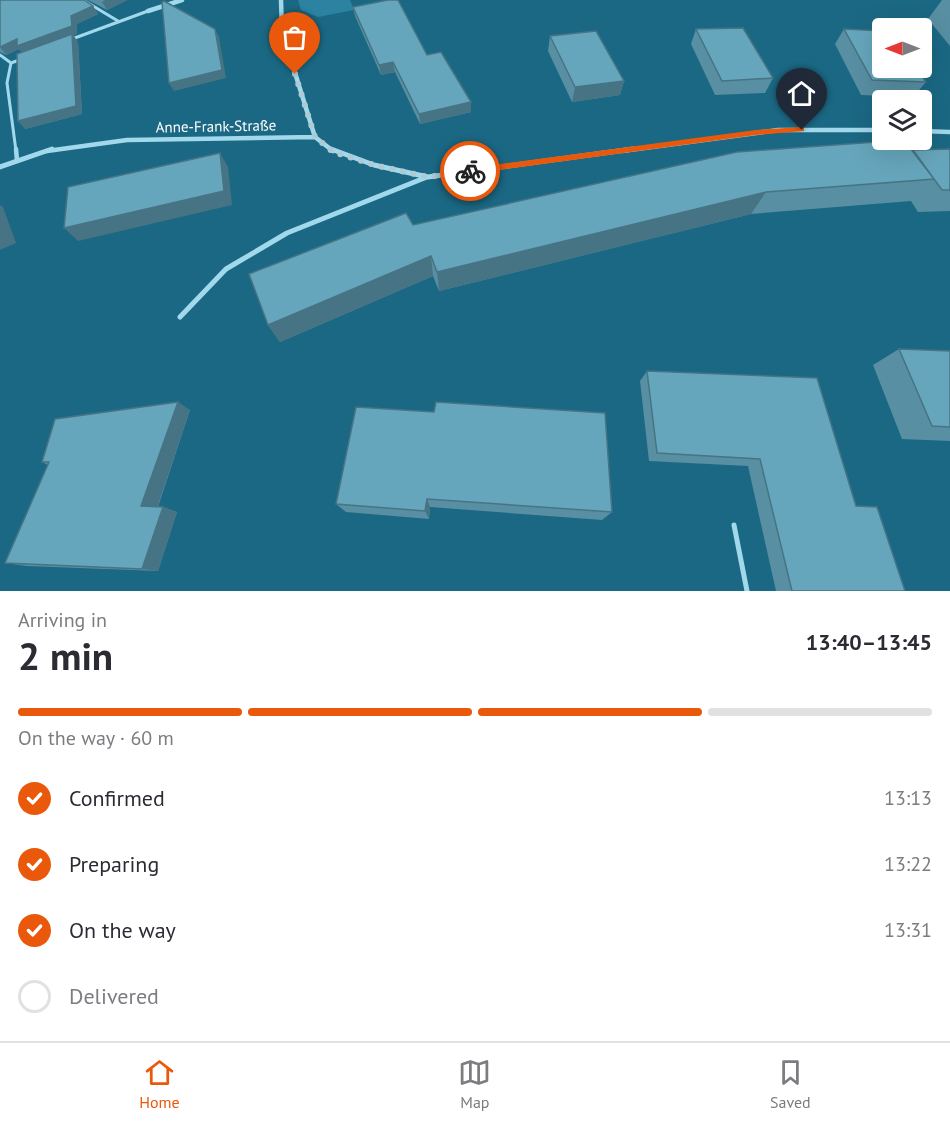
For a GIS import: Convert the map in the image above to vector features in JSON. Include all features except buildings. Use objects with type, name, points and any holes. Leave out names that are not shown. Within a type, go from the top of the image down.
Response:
[{"type":"street","points":[[148,11],[182,0]]},
{"type":"street","points":[[281,0],[282,31],[315,137],[333,152],[374,165],[428,177]]},
{"type":"street","points":[[180,317],[226,269],[288,233],[428,177],[778,130],[872,130]]},
{"type":"street","points":[[932,131],[950,132]]},
{"type":"street","name":"Anne-Frank-Straße","points":[[0,167],[53,149],[127,140],[315,137]]},
{"type":"lane","points":[[83,0],[118,21]]},
{"type":"lane","points":[[64,42],[148,11]]},
{"type":"lane","points":[[0,55],[11,63]]},
{"type":"lane","points":[[11,63],[32,55]]},
{"type":"lane","points":[[11,63],[7,83],[17,161]]},
{"type":"lane","points":[[734,525],[747,591]]},
{"type":"shaded area","points":[[298,0],[350,0],[354,10],[318,17],[301,10]]},
{"type":"way so far","points":[[295,74],[315,137],[333,152],[374,165],[428,177],[470,171]]},
{"type":"route","points":[[470,171],[756,132],[802,130]]}]
